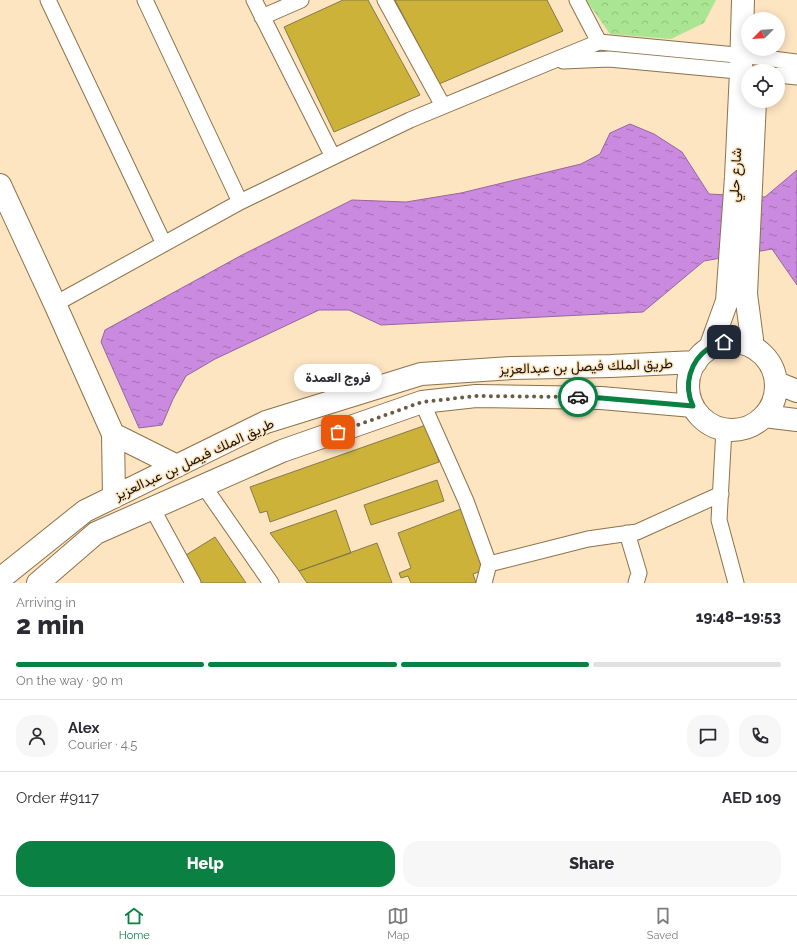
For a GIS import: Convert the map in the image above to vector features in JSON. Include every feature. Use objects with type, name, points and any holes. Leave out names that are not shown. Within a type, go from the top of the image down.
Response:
[{"type":"street","points":[[48,0],[164,244]]},
{"type":"street","points":[[145,0],[240,202]]},
{"type":"street","points":[[254,0],[333,157]]},
{"type":"street","points":[[262,17],[301,0]]},
{"type":"street","points":[[385,0],[443,106]]},
{"type":"street","points":[[577,0],[599,42]]},
{"type":"street","name":"شارع حلي","points":[[743,0],[750,63],[737,298],[753,347]]},
{"type":"street","points":[[757,12],[758,0]]},
{"type":"street","points":[[55,304],[240,202],[333,157],[410,120],[599,42],[750,63]]},
{"type":"street","points":[[550,62],[609,59],[750,63],[797,62]]},
{"type":"street","points":[[785,76],[797,77]]},
{"type":"street","name":"شارع حلي","points":[[744,178],[754,108]]},
{"type":"street","points":[[0,186],[113,434],[114,497]]},
{"type":"street","name":"شارع حلي","points":[[703,355],[737,298]]},
{"type":"street","points":[[724,342],[739,342],[753,347],[765,356],[773,369],[777,383],[775,399],[769,412],[759,422],[746,428],[732,431],[718,428],[706,422],[696,411],[690,398],[688,384],[691,370],[703,355],[724,342]]},
{"type":"street","name":"طريق الملك فيصل بن عبدالعزيز","points":[[0,579],[85,511],[266,422],[421,374],[512,368],[611,366],[703,355]]},
{"type":"street","points":[[777,383],[797,392]]},
{"type":"street","name":"طريق الملك فيصل بن عبدالعزيز","points":[[38,583],[96,532],[282,451],[422,402],[476,396],[515,396],[601,398],[693,406]]},
{"type":"street","points":[[422,402],[466,501],[489,564],[484,583]]},
{"type":"street","points":[[764,416],[797,420]]},
{"type":"street","points":[[724,429],[719,520],[736,583]]},
{"type":"street","points":[[113,434],[177,466]]},
{"type":"street","points":[[203,485],[272,583]]},
{"type":"street","points":[[489,564],[588,539],[637,532],[721,494]]},
{"type":"street","points":[[152,508],[193,583]]},
{"type":"street","points":[[627,533],[639,573],[636,583]]},
{"type":"green space","points":[[586,0],[716,0],[704,23],[671,39],[610,34]]},
{"type":"water","points":[[630,124],[654,134],[682,152],[709,194],[765,197],[797,170],[797,285],[772,249],[704,261],[643,312],[381,325],[349,310],[319,310],[215,359],[186,376],[173,399],[162,425],[139,428],[101,342],[105,330],[242,255],[352,200],[406,202],[461,193],[581,164],[600,154],[610,133]]},
{"type":"building","points":[[343,0],[368,0],[420,95],[334,132],[284,27]]},
{"type":"building","points":[[395,0],[547,0],[563,31],[439,84]]},
{"type":"building","points":[[426,425],[439,462],[270,522],[267,511],[260,513],[250,487]]},
{"type":"building","points":[[437,480],[444,501],[371,525],[364,505]]},
{"type":"building","points":[[461,509],[484,570],[473,574],[476,583],[411,583],[408,576],[401,578],[399,573],[411,568],[398,533]]},
{"type":"building","points":[[336,510],[351,553],[299,571],[270,533]]},
{"type":"building","points":[[215,537],[246,583],[199,583],[186,555]]},
{"type":"building","points":[[377,543],[392,583],[307,583],[299,571]]},
{"type":"way so far","points":[[338,432],[422,402],[476,396],[578,397]]},
{"type":"place","name":"فروج العمدة","points":[[338,432]]},
{"type":"route","points":[[578,397],[693,406],[688,384],[691,370],[698,357],[710,348],[724,342]]}]
